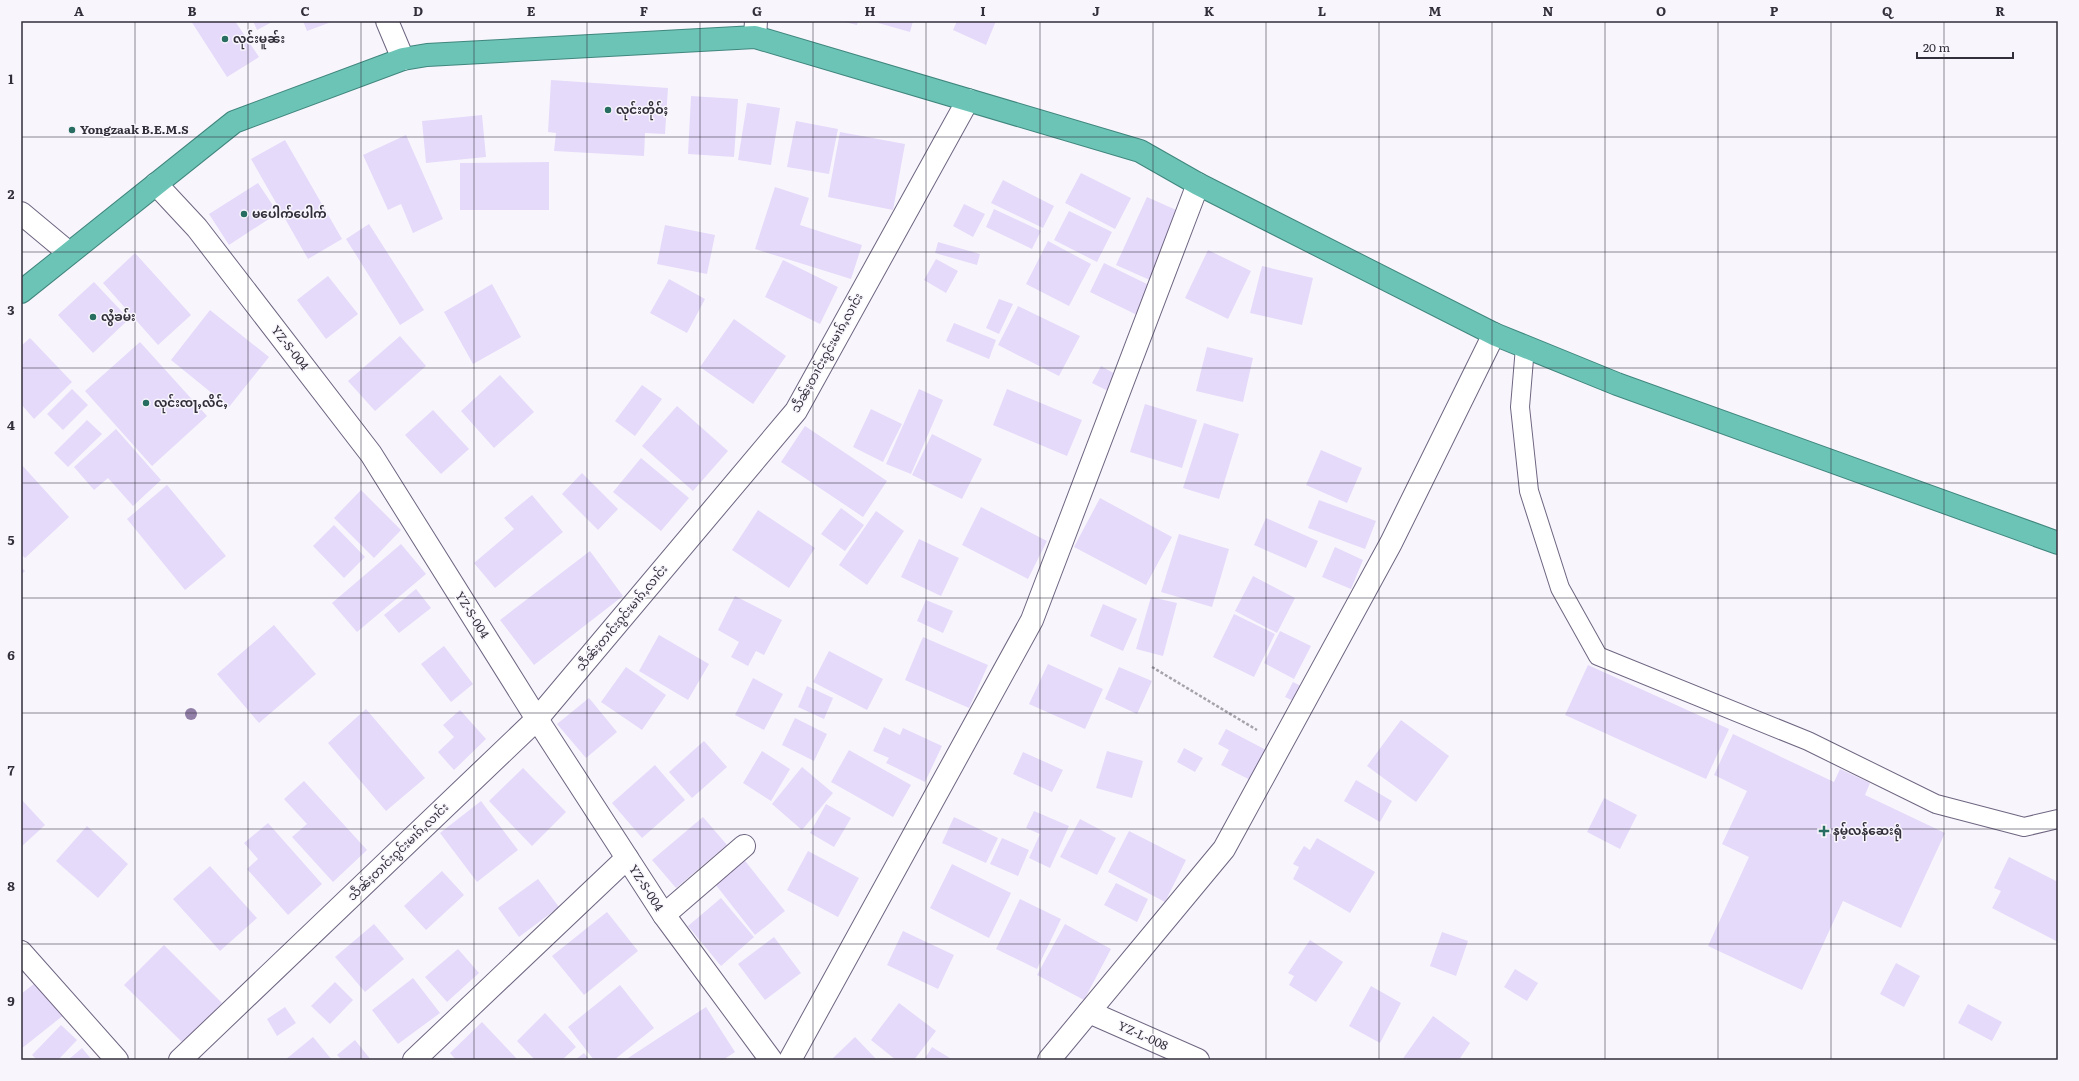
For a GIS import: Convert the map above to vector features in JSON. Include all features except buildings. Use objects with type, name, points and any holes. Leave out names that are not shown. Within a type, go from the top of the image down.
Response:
[{"type":"highway","points":[[21,292],[234,122],[402,59],[427,55],[755,29],[968,100],[1140,151],[1198,184],[1494,334],[1617,384],[2058,543]]},
{"type":"street","points":[[387,21],[402,59]]},
{"type":"street","name":"သဵၼ်ႈတၢင်းၵွင်းမၢၵ်ႇလၢင်း","points":[[180,1060],[536,719],[796,411],[968,100]]},
{"type":"street","name":"YZ-S-004","points":[[156,184],[197,228],[371,454],[536,719],[626,858],[664,915],[771,1060]]},
{"type":"street","points":[[790,1060],[1032,620],[1198,184]]},
{"type":"street","points":[[21,213],[69,253]]},
{"type":"street","points":[[1049,1060],[1224,849],[1391,543],[1494,334]]},
{"type":"street","points":[[664,915],[744,846]]},
{"type":"street","points":[[414,1060],[626,858]]},
{"type":"street","points":[[21,952],[117,1060]]},
{"type":"street","name":"YZ-L-008","points":[[1089,1012],[1198,1060]]},
{"type":"lane","points":[[1525,347],[1520,407],[1528,491],[1560,588],[1598,656],[1808,741],[1936,804],[2024,828],[2058,819]]},
{"type":"path","points":[[1152,667],[1281,745]]},
{"type":"place","name":"လုင်းမူၼ်း","points":[[225,39]]},
{"type":"place","name":"လုင်းတိုဝ်ႈ","points":[[608,110]]},
{"type":"place","name":"Yongzaak B.E.M.S","points":[[72,130]]},
{"type":"place","name":"မပေါက်ပေါက်","points":[[244,214]]},
{"type":"place","name":"လွႆၶမ်း","points":[[93,317]]},
{"type":"place","name":"လုင်းၸႃႇလိင်ႇ","points":[[146,403]]},
{"type":"place","name":"နမ့်လန်ဆေးရုံ","points":[[1824,831]]}]
